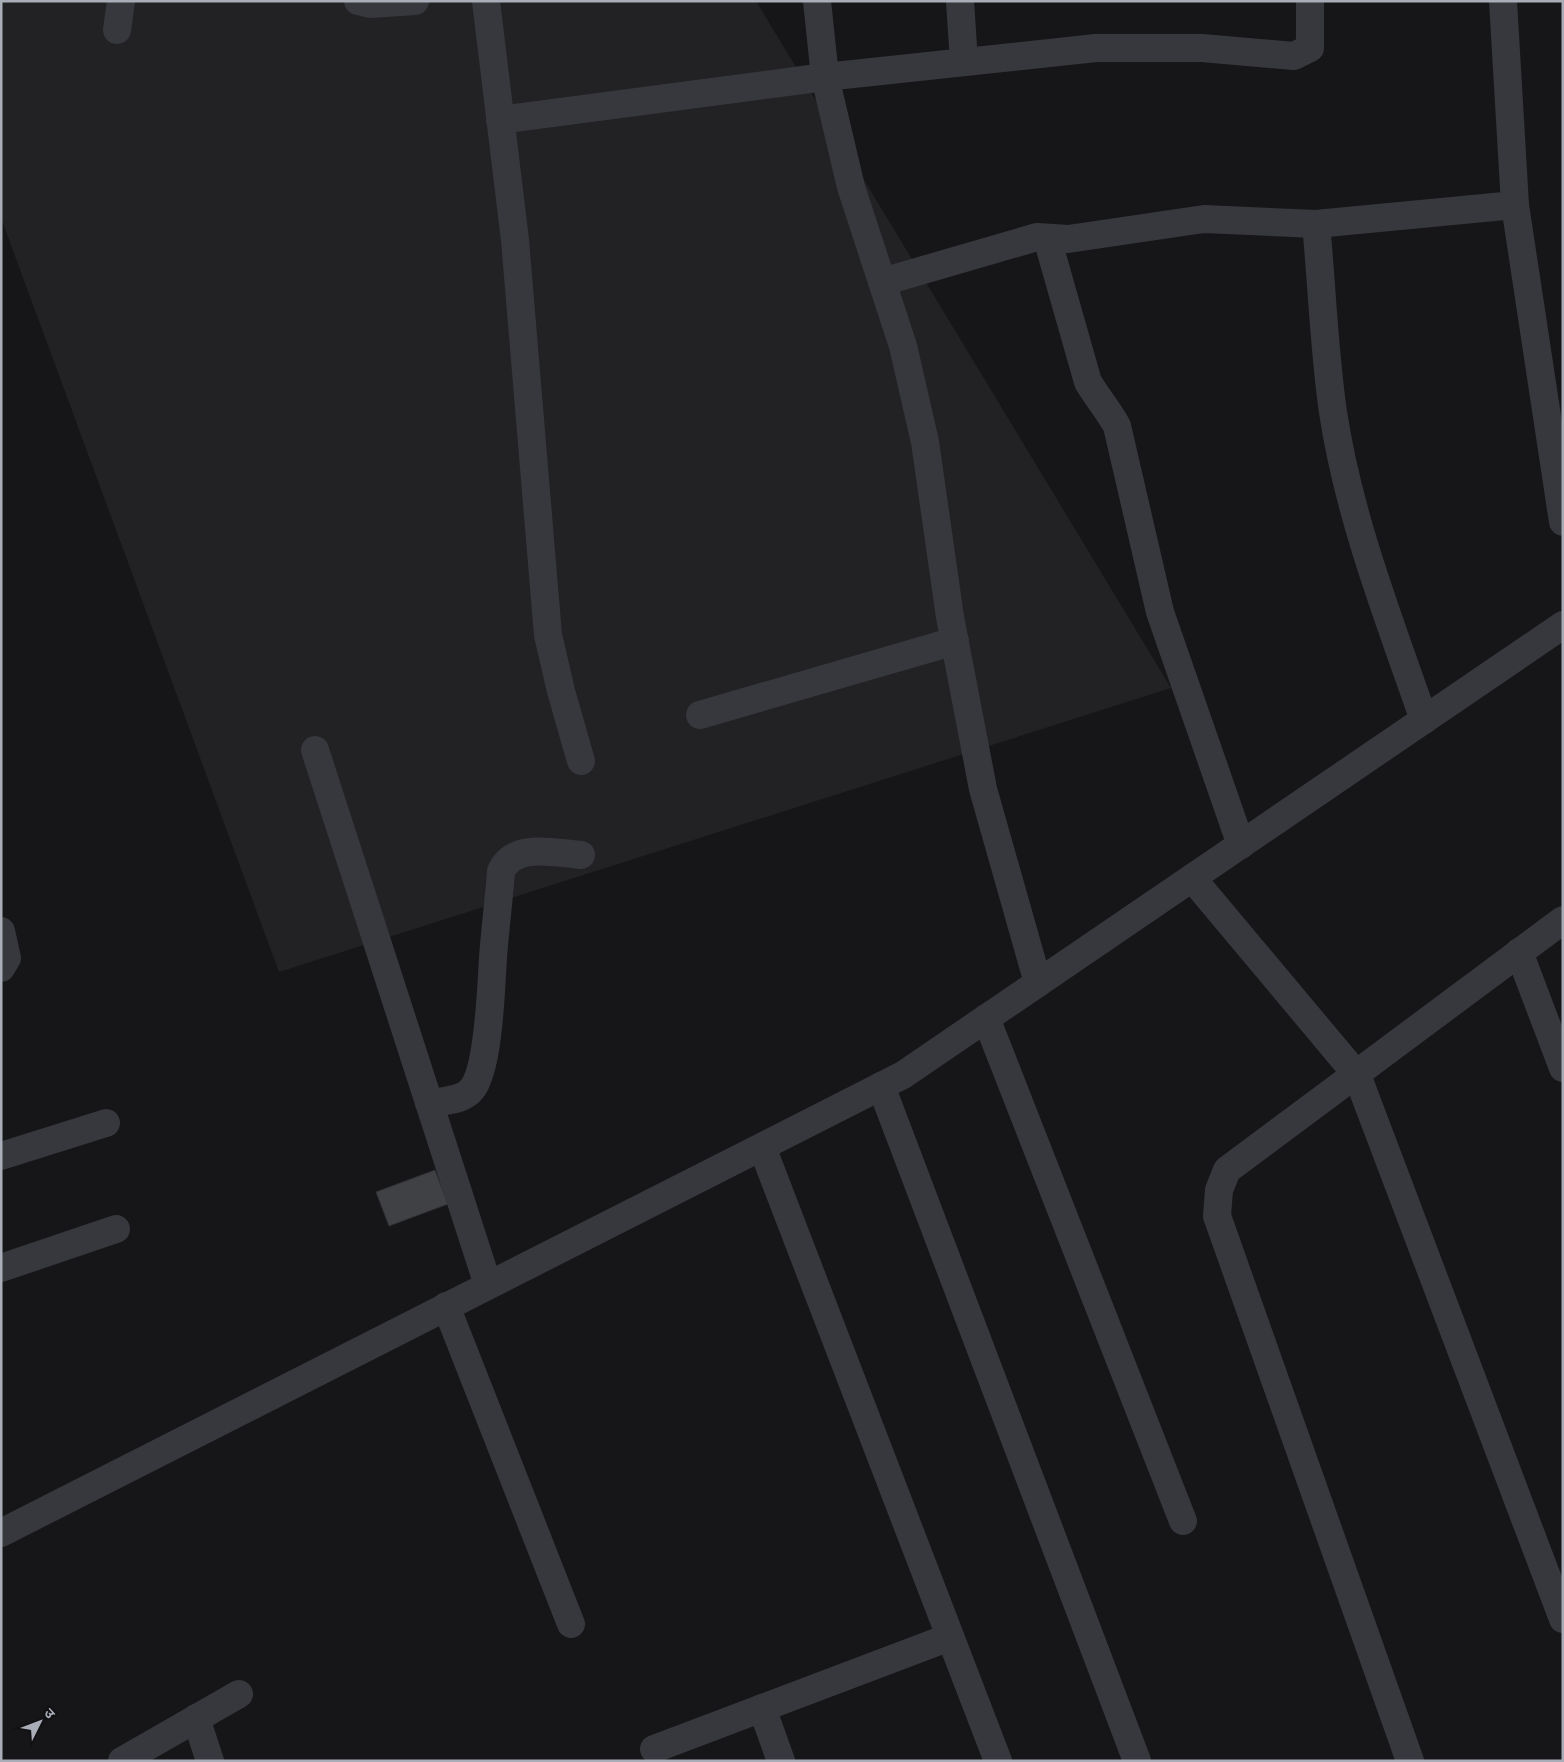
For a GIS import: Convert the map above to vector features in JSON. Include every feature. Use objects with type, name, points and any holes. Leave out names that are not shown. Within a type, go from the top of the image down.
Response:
[{"type":"street","points":[[117,30],[121,1]]},
{"type":"street","points":[[358,1],[370,4],[415,1]]},
{"type":"street","points":[[486,1],[515,240],[548,635],[561,691],[581,760]]},
{"type":"street","points":[[817,1],[825,77],[851,186],[903,346],[925,442],[955,641],[983,790],[1038,983]]},
{"type":"street","points":[[960,1],[964,62]]},
{"type":"street","points":[[500,120],[825,77],[1096,48],[1151,46],[1294,56],[1310,48],[1310,1]]},
{"type":"street","points":[[1503,1],[1515,205],[1563,522]]},
{"type":"street","points":[[882,282],[1024,239],[1068,238],[1204,220],[1316,224],[1515,205]]},
{"type":"street","points":[[1316,224],[1333,412],[1353,505],[1372,573],[1424,720]]},
{"type":"street","points":[[1047,238],[1088,382],[1097,397],[1107,408],[1116,426],[1160,612],[1241,845]]},
{"type":"street","points":[[1,1533],[903,1075],[1563,625]]},
{"type":"street","points":[[700,716],[955,641]]},
{"type":"street","points":[[315,750],[488,1285]]},
{"type":"street","points":[[429,1102],[458,1099],[472,1090],[479,1076],[488,1026],[501,871],[506,862],[514,855],[524,852],[580,855]]},
{"type":"street","points":[[1192,878],[1357,1076],[1563,1619]]},
{"type":"street","points":[[1410,1761],[1216,1216],[1219,1190],[1227,1170],[1357,1076],[1563,920]]},
{"type":"street","points":[[1,931],[7,958],[1,968]]},
{"type":"street","points":[[1519,952],[1563,1068]]},
{"type":"street","points":[[986,1018],[1183,1521]]},
{"type":"street","points":[[881,1086],[1137,1761]]},
{"type":"street","points":[[1,1156],[106,1123]]},
{"type":"street","points":[[762,1147],[998,1761]]},
{"type":"street","points":[[1,1268],[116,1229]]},
{"type":"street","points":[[446,1306],[571,1624]]},
{"type":"street","points":[[654,1749],[950,1637]]},
{"type":"street","points":[[122,1761],[240,1694]]},
{"type":"street","points":[[762,1708],[782,1761]]},
{"type":"street","points":[[196,1718],[210,1761]]},
{"type":"shaded area","points":[[1,1],[756,1],[1171,688],[279,972],[1,218]]},
{"type":"building","points":[[435,1170],[448,1204],[389,1226],[376,1192]]}]
